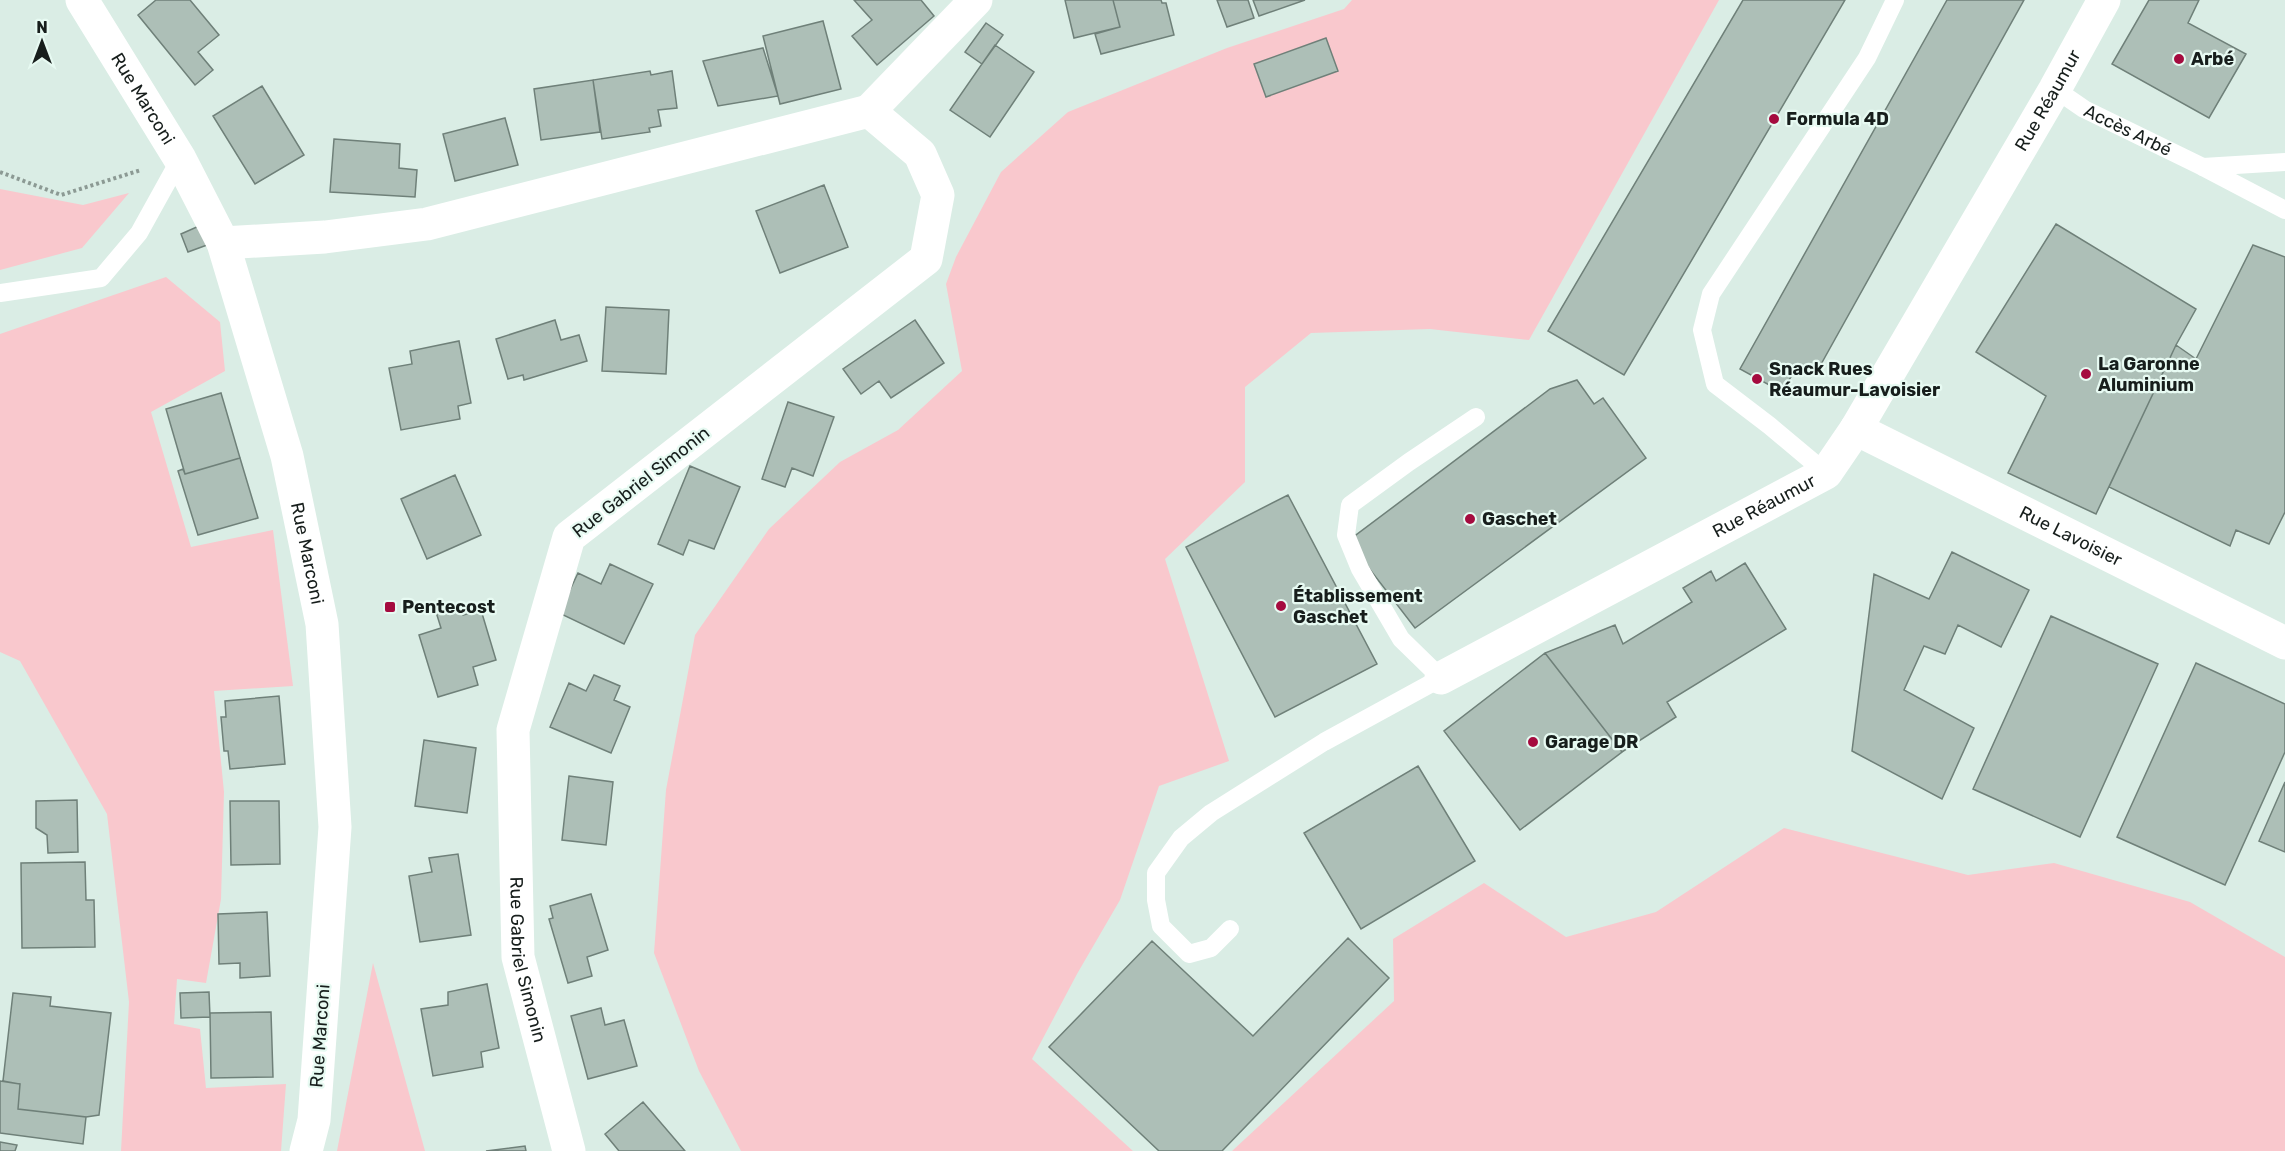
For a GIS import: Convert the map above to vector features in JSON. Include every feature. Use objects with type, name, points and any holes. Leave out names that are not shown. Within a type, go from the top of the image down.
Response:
[{"type":"street","name":"Rue Marconi","points":[[82,0],[180,159],[223,243],[287,456],[322,624],[335,827],[314,1120],[306,1151]]},
{"type":"street","points":[[223,243],[325,237],[427,224],[869,111],[976,0]]},
{"type":"street","name":"Rue Réaumur","points":[[1441,678],[1826,473],[1856,429],[2104,0]]},
{"type":"street","name":"Rue Gabriel Simonin","points":[[569,1151],[518,957],[513,730],[569,537],[926,260],[938,195],[920,154],[869,111]]},
{"type":"street","name":"Rue Lavoisier","points":[[1856,429],[2285,642]]},
{"type":"lane","points":[[1826,473],[1715,384],[1702,330],[1711,294],[1867,58],[1895,0]]},
{"type":"lane","name":"Accès Arbé","points":[[2055,88],[2084,109],[2285,210]]},
{"type":"lane","points":[[0,293],[101,278],[139,233],[180,159]]},
{"type":"lane","name":"Accès Arbé","points":[[2203,167],[2285,162]]},
{"type":"lane","points":[[1230,929],[1211,948],[1189,954],[1161,926],[1156,900],[1156,873],[1181,838],[1211,813],[1324,742],[1441,678],[1401,639],[1360,569],[1346,535],[1350,506],[1409,462],[1476,417]]},
{"type":"path","points":[[0,172],[61,195],[180,159]]},
{"type":"shaded area","points":[[1352,0],[1719,0],[1529,340],[1430,329],[1311,333],[1245,387],[1245,482],[1165,559],[1229,761],[1159,786],[1120,900],[1032,1059],[1133,1151],[741,1151],[699,1071],[654,953],[666,790],[695,635],[769,529],[840,462],[898,430],[962,371],[946,284],[956,257],[1001,172],[1068,112],[1227,48],[1344,9]]},
{"type":"shaded area","points":[[0,189],[83,205],[129,193],[82,248],[0,270]]},
{"type":"shaded area","points":[[166,277],[220,322],[225,371],[151,412],[191,547],[273,530],[293,686],[214,691],[224,792],[221,899],[206,983],[177,979],[174,1024],[200,1029],[206,1088],[286,1084],[281,1151],[121,1151],[129,1002],[107,814],[20,661],[0,652],[0,334]]},
{"type":"shaded area","points":[[1784,828],[1968,875],[2054,863],[2190,902],[2285,957],[2285,1151],[1232,1151],[1394,1001],[1393,939],[1484,883],[1566,937],[1656,912]]},
{"type":"shaded area","points":[[373,963],[425,1151],[337,1151]]},
{"type":"building","points":[[156,0],[190,0],[219,35],[198,52],[213,70],[195,85],[138,15]]},
{"type":"building","points":[[854,0],[921,0],[934,16],[877,65],[852,36],[872,20]]},
{"type":"building","points":[[1065,0],[1113,0],[1120,27],[1074,38]]},
{"type":"building","points":[[1113,0],[1161,0],[1162,3],[1166,3],[1174,35],[1101,54],[1095,34],[1120,27]]},
{"type":"building","points":[[1217,0],[1248,0],[1254,18],[1227,27]]},
{"type":"building","points":[[1253,0],[1305,0],[1259,16]]},
{"type":"building","points":[[1743,0],[1845,0],[1624,375],[1548,331]]},
{"type":"building","points":[[1947,0],[2024,0],[1815,375],[1798,365],[1782,392],[1740,369]]},
{"type":"building","name":"Arbé","points":[[2149,0],[2199,0],[2188,23],[2246,54],[2209,118],[2112,64]]},
{"type":"building","points":[[823,21],[841,89],[780,104],[763,36]]},
{"type":"building","points":[[986,23],[1003,35],[982,64],[965,52]]},
{"type":"building","points":[[1326,38],[1338,71],[1266,97],[1254,64]]},
{"type":"building","points":[[995,45],[1034,72],[990,137],[950,110]]},
{"type":"building","points":[[763,48],[778,96],[718,106],[703,61]]},
{"type":"building","points":[[650,71],[651,75],[672,71],[677,108],[658,110],[661,126],[649,128],[650,132],[602,139],[593,80]]},
{"type":"building","points":[[593,80],[600,132],[541,140],[534,89]]},
{"type":"building","points":[[262,86],[304,155],[255,184],[213,116]]},
{"type":"building","points":[[505,118],[518,165],[455,181],[443,134]]},
{"type":"building","points":[[334,139],[400,144],[399,168],[417,170],[415,197],[330,192]]},
{"type":"building","points":[[824,185],[848,247],[780,273],[756,211]]},
{"type":"building","name":"La Garonne Aluminium","points":[[2056,224],[2196,309],[2176,345],[2096,514],[2008,473],[2046,396],[1976,352]]},
{"type":"building","points":[[199,226],[207,245],[188,252],[181,234]]},
{"type":"building","points":[[2253,245],[2285,257],[2285,512],[2269,544],[2236,530],[2230,546],[2109,487],[2176,345],[2196,359]]},
{"type":"building","points":[[606,307],[669,310],[666,374],[602,371]]},
{"type":"building","points":[[555,320],[561,340],[579,335],[587,361],[524,380],[523,375],[508,379],[496,339]]},
{"type":"building","points":[[915,320],[944,363],[891,398],[879,381],[861,394],[843,369]]},
{"type":"building","points":[[459,341],[471,403],[458,406],[460,419],[401,430],[389,368],[412,364],[410,351]]},
{"type":"building","name":"Gaschet","points":[[1577,380],[1594,404],[1603,398],[1646,458],[1415,628],[1348,541],[1550,389]]},
{"type":"building","points":[[221,393],[240,458],[185,474],[166,409]]},
{"type":"building","points":[[788,402],[834,417],[813,476],[792,468],[785,487],[762,479]]},
{"type":"building","points":[[240,458],[258,518],[198,535],[178,471],[183,469],[185,474]]},
{"type":"building","points":[[690,466],[740,487],[714,549],[689,540],[683,555],[658,544]]},
{"type":"building","points":[[455,475],[481,535],[427,559],[401,499]]},
{"type":"building","name":"Établissement Gaschet","points":[[1288,495],[1377,664],[1275,717],[1186,547]]},
{"type":"building","points":[[1952,552],[2029,590],[2001,647],[1958,625],[1945,654],[1924,646],[1904,690],[1974,728],[1942,799],[1852,751],[1874,574],[1929,599]]},
{"type":"building","points":[[1745,563],[1786,629],[1667,702],[1676,717],[1622,752],[1545,653],[1615,625],[1623,644],[1692,602],[1683,588],[1711,571],[1716,581]]},
{"type":"building","points":[[610,564],[653,584],[624,644],[559,613],[578,573],[601,584]]},
{"type":"building","points":[[460,605],[463,615],[481,610],[496,660],[473,667],[478,685],[438,697],[419,635],[441,628],[436,612]]},
{"type":"building","points":[[2051,616],[2158,664],[2080,837],[1973,789]]},
{"type":"building","name":"Garage DR","points":[[1545,653],[1622,752],[1520,830],[1444,731]]},
{"type":"building","points":[[2196,663],[2285,704],[2285,752],[2225,885],[2117,837]]},
{"type":"building","points":[[594,675],[620,686],[614,700],[630,707],[611,753],[550,727],[569,683],[586,691]]},
{"type":"building","points":[[279,696],[285,764],[230,769],[228,751],[224,751],[221,717],[226,717],[225,701]]},
{"type":"building","points":[[424,740],[476,748],[467,813],[415,806]]},
{"type":"building","points":[[1418,766],[1475,861],[1361,929],[1304,833]]},
{"type":"building","points":[[569,776],[613,782],[606,845],[562,840]]},
{"type":"building","points":[[2285,782],[2285,852],[2259,841]]},
{"type":"building","points":[[77,800],[78,852],[48,853],[47,835],[36,828],[36,801]]},
{"type":"building","points":[[230,801],[279,801],[280,864],[231,865]]},
{"type":"building","points":[[458,854],[471,935],[420,942],[409,876],[432,872],[429,858]]},
{"type":"building","points":[[85,862],[86,900],[94,900],[95,947],[22,948],[21,863]]},
{"type":"building","points":[[591,894],[608,950],[587,957],[592,976],[568,983],[549,919],[553,918],[550,906]]},
{"type":"building","points":[[267,912],[270,976],[240,978],[240,963],[219,964],[218,914]]},
{"type":"building","points":[[1348,938],[1389,978],[1222,1151],[1159,1151],[1049,1047],[1152,941],[1253,1036]]},
{"type":"building","points":[[487,984],[499,1048],[481,1052],[483,1067],[433,1076],[421,1009],[448,1005],[448,992]]},
{"type":"building","points":[[209,992],[210,1017],[181,1018],[180,993]]},
{"type":"building","points":[[13,993],[51,997],[50,1006],[111,1013],[99,1115],[86,1117],[18,1109],[20,1084],[3,1081]]},
{"type":"building","points":[[601,1008],[605,1025],[624,1020],[637,1066],[588,1079],[571,1016]]},
{"type":"building","points":[[271,1012],[273,1077],[211,1078],[210,1013]]},
{"type":"building","points":[[0,1081],[20,1084],[18,1109],[86,1117],[83,1144],[0,1133]]},
{"type":"building","points":[[643,1102],[685,1151],[619,1151],[605,1134]]},
{"type":"building","points":[[0,1142],[17,1145],[15,1151],[0,1151]]},
{"type":"building","points":[[525,1146],[526,1151],[486,1151]]},
{"type":"place","name":"Arbé","points":[[2179,59]]},
{"type":"place","name":"Formula 4D","points":[[1774,119]]},
{"type":"place","name":"La Garonne Aluminium","points":[[2086,374]]},
{"type":"place","name":"Snack Rues Réaumur-Lavoisier","points":[[1757,379]]},
{"type":"place","name":"Gaschet","points":[[1470,519]]},
{"type":"place","name":"Établissement Gaschet","points":[[1281,606]]},
{"type":"place","name":"Pentecost","points":[[390,607]]},
{"type":"place","name":"Garage DR","points":[[1533,742]]}]
